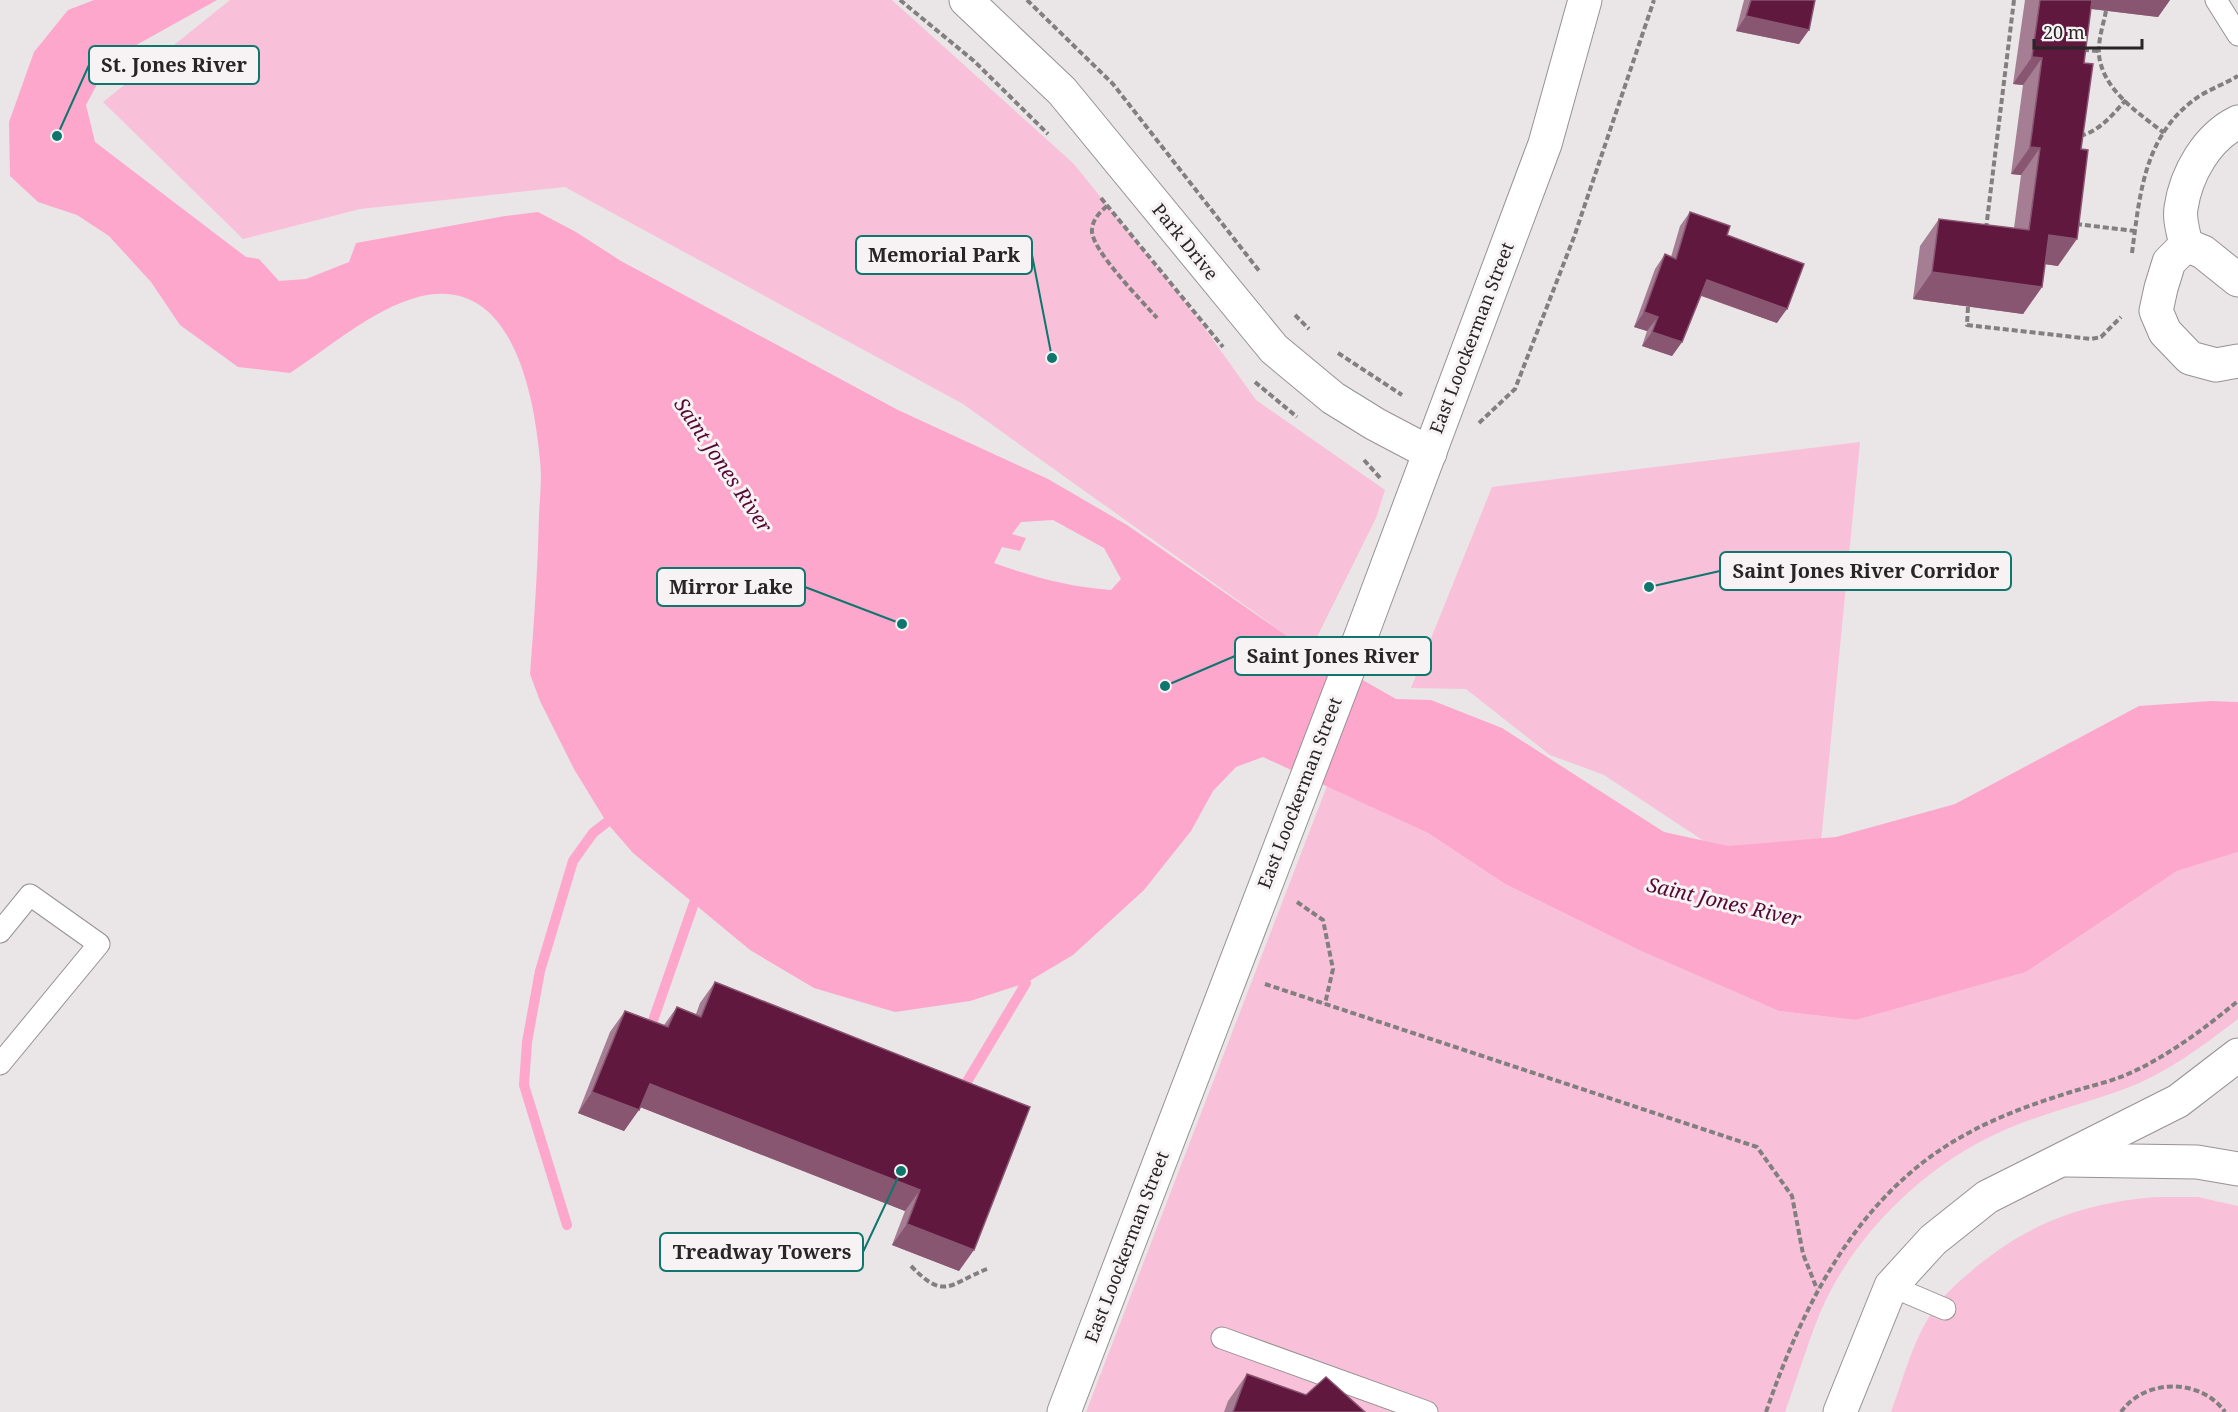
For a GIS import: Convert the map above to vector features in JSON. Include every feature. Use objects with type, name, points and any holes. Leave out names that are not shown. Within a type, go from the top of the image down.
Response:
[{"type":"street","name":"Park Drive","points":[[966,0],[1062,91],[1274,349],[1298,372],[1333,398],[1375,424],[1430,453]]},
{"type":"street","name":"East Loockerman Street","points":[[1064,1412],[1364,628],[1545,144],[1585,0]]},
{"type":"street","points":[[2186,245],[2180,210],[2187,184],[2201,157],[2222,130],[2238,122]]},
{"type":"street","points":[[2186,245],[2203,252],[2238,280]]},
{"type":"street","points":[[2186,245],[2169,262],[2161,288],[2156,311],[2165,332],[2190,358],[2216,365],[2238,360]]},
{"type":"street","points":[[1840,1412],[1891,1286],[1934,1240],[1987,1197],[2178,1101],[2238,1055]]},
{"type":"street","points":[[2064,1160],[2197,1162],[2238,1169]]},
{"type":"lane","points":[[2216,0],[2238,35]]},
{"type":"lane","points":[[0,932],[30,895],[99,944],[0,1064]]},
{"type":"lane","points":[[1891,1286],[1945,1309]]},
{"type":"lane","points":[[1222,1338],[1427,1412]]},
{"type":"path","points":[[900,0],[974,61],[1034,117],[1054,141]]},
{"type":"path","points":[[1027,0],[1113,84],[1267,280]]},
{"type":"path","points":[[1478,425],[1515,389],[1574,237],[1654,0]]},
{"type":"path","points":[[1986,231],[2014,0]]},
{"type":"path","points":[[2106,11],[2100,51],[2105,74],[2126,100],[2164,133]]},
{"type":"path","points":[[2080,50],[2100,51]]},
{"type":"path","points":[[2132,255],[2146,167],[2164,133],[2179,114],[2201,95],[2238,76]]},
{"type":"path","points":[[2077,136],[2090,134],[2102,126],[2126,100]]},
{"type":"path","points":[[1094,189],[1226,350]]},
{"type":"path","points":[[1107,206],[1096,218],[1091,231],[1096,246],[1157,318]]},
{"type":"path","points":[[2074,224],[2135,231]]},
{"type":"path","points":[[1968,307],[1967,325],[2091,339],[2102,337],[2121,319],[2123,313]]},
{"type":"path","points":[[1290,309],[1312,332]]},
{"type":"path","points":[[1337,352],[1402,395]]},
{"type":"path","points":[[1252,379],[1306,424]]},
{"type":"path","points":[[1354,455],[1374,469],[1385,490]]},
{"type":"path","points":[[1296,902],[1323,920],[1333,969],[1325,1004]]},
{"type":"path","points":[[1265,984],[1757,1147],[1792,1196],[1803,1254],[1817,1289]]},
{"type":"path","points":[[911,1266],[921,1278],[936,1287],[952,1287],[965,1277],[987,1269]]},
{"type":"path","points":[[2121,1412],[2142,1394],[2162,1387],[2184,1386],[2204,1393],[2225,1412]]},
{"type":"shaded area","points":[[230,0],[892,0],[1074,164],[1196,316],[1256,400],[1385,490],[1376,518],[1316,639],[1296,642],[963,404],[565,187],[360,209],[243,239],[103,102]]},
{"type":"shaded area","points":[[1860,442],[1819,862],[1719,851],[1604,775],[1550,755],[1466,689],[1411,688],[1492,487]]},
{"type":"shaded area","points":[[1327,786],[1428,833],[1505,884],[1641,951],[1779,1011],[1856,1020],[2026,972],[2177,871],[2238,852],[2238,1019],[2156,1075],[2127,1088],[1998,1133],[1970,1147],[1917,1185],[1871,1232],[1834,1285],[1815,1325],[1785,1412],[1086,1412]]},
{"type":"shaded area","points":[[2156,1197],[2198,1197],[2238,1206],[2238,1412],[1891,1412],[1924,1325],[1946,1295],[1975,1268],[2017,1238],[2060,1218],[2105,1204]]},
{"type":"water","points":[[94,0],[217,0],[131,48],[103,73],[86,105],[95,142],[246,257],[259,259],[279,281],[306,279],[349,262],[356,243],[538,212],[576,232],[621,261],[898,410],[1048,479],[1127,525],[1296,642],[1396,699],[1431,700],[1502,728],[1664,832],[1728,846],[1836,837],[1955,804],[2139,706],[2211,701],[2238,702],[2238,852],[2177,871],[2026,972],[1856,1020],[1779,1011],[1641,951],[1505,884],[1428,833],[1263,757],[1236,767],[1213,791],[1191,831],[1144,890],[1073,955],[1026,983],[970,1001],[895,1012],[814,988],[750,950],[633,853],[607,823],[574,769],[540,701],[530,674],[541,481],[537,433],[524,373],[512,344],[496,320],[476,303],[450,294],[418,297],[367,320],[290,373],[238,367],[180,325],[151,282],[109,236],[77,215],[38,202],[10,176],[9,122],[34,52],[68,10]],"holes":[[[1053,520],[1104,548],[1121,579],[1111,590],[1051,581],[994,563],[1002,547],[1020,551],[1026,538],[1012,534],[1021,522]]]},
{"type":"building","points":[[1751,0],[1815,0],[1809,30],[1746,16]]},
{"type":"building","points":[[2040,0],[2092,0],[2084,63],[2093,64],[2081,149],[2088,150],[2077,239],[2049,235],[2042,287],[1932,272],[1939,219],[2029,230],[2040,148],[2030,147],[2042,58],[2032,57]]},
{"type":"building","points":[[1690,212],[1730,226],[1727,235],[1804,264],[1787,309],[1707,280],[1682,342],[1652,332],[1658,317],[1644,312],[1665,254],[1676,259]]},
{"type":"building","points":[[715,982],[1030,1107],[974,1250],[907,1224],[920,1190],[650,1084],[639,1110],[592,1092],[625,1011],[668,1027],[677,1007],[701,1017]]},
{"type":"building","points":[[1247,1374],[1306,1395],[1326,1377],[1365,1412],[1233,1412]]},
{"type":"waterway","points":[[567,1225],[524,1085],[527,1042],[540,971],[573,861],[593,833],[616,815]]},
{"type":"waterway","points":[[648,1035],[694,903],[703,894]]},
{"type":"waterway","points":[[965,1085],[1026,983]]},
{"type":"place","name":"St. Jones River","points":[[57,136]]},
{"type":"place","name":"Memorial Park","points":[[1052,358]]},
{"type":"place","name":"Saint Jones River Corridor","points":[[1649,587]]},
{"type":"place","name":"Mirror Lake","points":[[902,624]]},
{"type":"place","name":"Saint Jones River","points":[[1165,686]]},
{"type":"place","name":"Treadway Towers","points":[[901,1171]]}]
